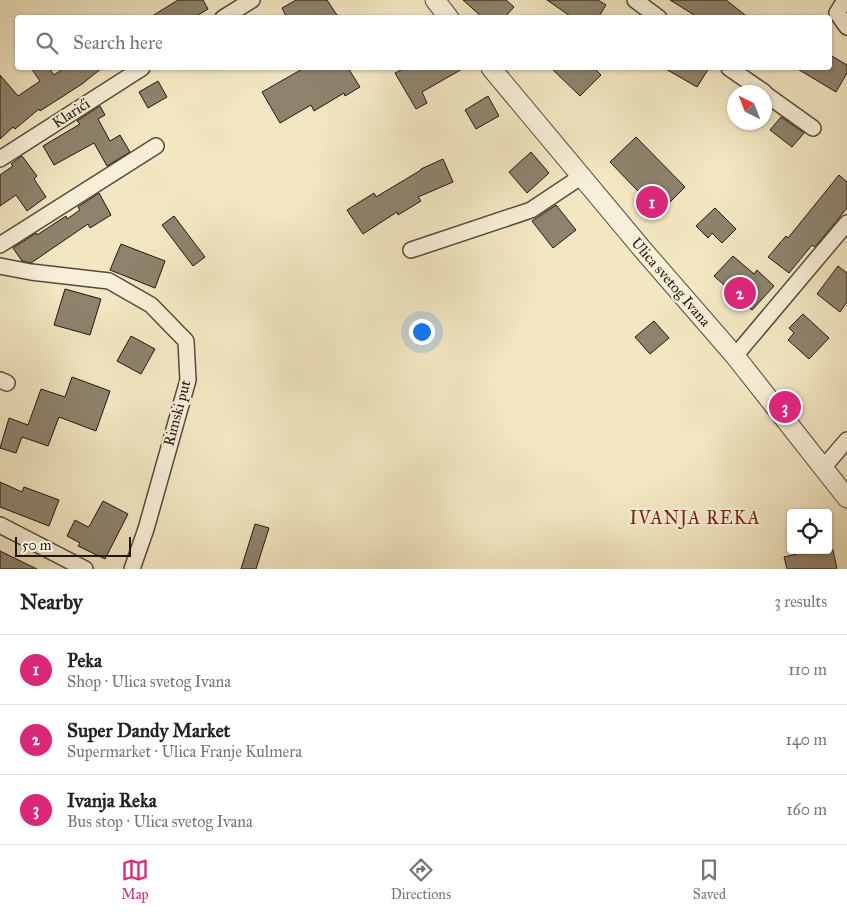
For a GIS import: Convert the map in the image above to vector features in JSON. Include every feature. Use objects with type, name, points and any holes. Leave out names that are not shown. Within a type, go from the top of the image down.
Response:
[{"type":"street","points":[[228,15],[252,0]]},
{"type":"street","points":[[435,0],[447,15]]},
{"type":"street","points":[[635,0],[655,15]]},
{"type":"street","points":[[845,0],[837,13],[847,27]]},
{"type":"street","name":"Klarići","points":[[0,159],[139,70]]},
{"type":"street","name":"Ulica svetog Ivana","points":[[493,70],[642,250],[735,356],[847,498]]},
{"type":"street","points":[[732,70],[753,85]]},
{"type":"street","points":[[772,99],[813,128]]},
{"type":"street","points":[[0,244],[156,146]]},
{"type":"street","points":[[411,250],[531,210],[582,176]]},
{"type":"street","points":[[735,356],[847,223]]},
{"type":"street","name":"Rimski put","points":[[0,266],[109,281],[151,305],[186,340],[188,380],[146,529],[132,569]]},
{"type":"street","points":[[824,468],[847,440]]},
{"type":"street","points":[[0,525],[84,569]]},
{"type":"building","points":[[178,0],[203,0],[208,9],[198,15],[154,15]]},
{"type":"building","points":[[296,0],[327,0],[337,15],[286,15],[282,8]]},
{"type":"building","points":[[463,0],[506,0],[514,7],[507,15],[480,15]]},
{"type":"building","points":[[547,0],[598,0],[606,5],[600,15],[569,15]]},
{"type":"building","points":[[670,0],[726,0],[745,15],[694,15]]},
{"type":"building","points":[[832,56],[847,65],[847,73],[836,92],[799,70],[832,70]]},
{"type":"building","points":[[32,70],[50,70],[54,75],[61,70],[100,70],[82,84],[40,111],[39,109],[15,129],[13,127],[0,139],[0,75],[18,96],[40,81]]},
{"type":"building","points":[[300,70],[349,70],[360,87],[345,96],[344,93],[314,111],[311,105],[280,123],[262,92]]},
{"type":"building","points":[[401,70],[460,70],[422,92],[427,103],[416,109],[395,73]]},
{"type":"building","points":[[553,70],[596,70],[601,75],[580,96]]},
{"type":"building","points":[[667,70],[708,70],[697,87]]},
{"type":"building","points":[[158,81],[167,97],[148,108],[139,92]]},
{"type":"building","points":[[488,96],[499,116],[476,129],[465,110]]},
{"type":"building","points":[[100,106],[105,115],[98,119],[110,141],[120,135],[130,152],[107,166],[94,143],[54,165],[43,146],[80,124],[77,121]]},
{"type":"building","points":[[781,117],[804,133],[792,147],[770,130],[772,130]]},
{"type":"building","points":[[636,137],[685,187],[659,213],[610,162]]},
{"type":"building","points":[[531,152],[549,173],[527,193],[509,172]]},
{"type":"building","points":[[22,156],[37,176],[34,179],[46,197],[27,211],[16,195],[0,206],[0,175],[13,166],[11,164]]},
{"type":"building","points":[[443,159],[453,182],[418,197],[421,201],[398,215],[397,212],[363,234],[347,210],[374,193],[376,197],[421,169]]},
{"type":"building","points":[[839,175],[847,182],[847,208],[815,247],[812,245],[789,273],[768,257],[786,236],[788,238]]},
{"type":"building","points":[[99,193],[111,215],[90,228],[88,224],[31,263],[22,261],[13,248],[66,216],[67,219],[80,210],[78,207]]},
{"type":"building","points":[[556,205],[576,230],[553,248],[532,221]]},
{"type":"building","points":[[715,208],[736,229],[722,243],[712,233],[708,238],[696,226]]},
{"type":"building","points":[[174,216],[205,257],[193,266],[162,225]]},
{"type":"building","points":[[121,244],[165,261],[155,288],[110,270]]},
{"type":"building","points":[[733,256],[754,274],[757,270],[774,286],[752,310],[714,276]]},
{"type":"building","points":[[838,266],[847,273],[847,302],[840,312],[817,294]]},
{"type":"building","points":[[65,289],[101,299],[90,335],[54,325]]},
{"type":"building","points":[[803,314],[829,338],[809,359],[788,340],[794,333],[789,328]]},
{"type":"building","points":[[654,321],[669,338],[650,354],[635,337]]},
{"type":"building","points":[[131,336],[155,349],[141,374],[117,361]]},
{"type":"building","points":[[72,377],[110,391],[96,431],[59,417],[48,446],[22,437],[16,453],[0,448],[9,418],[28,425],[41,389],[65,397]]},
{"type":"building","points":[[0,482],[22,492],[24,487],[59,500],[49,526],[0,507]]},
{"type":"building","points":[[103,501],[128,514],[105,559],[78,546],[80,543],[67,536],[75,520],[88,527]]},
{"type":"building","points":[[255,524],[269,528],[256,569],[241,569]]},
{"type":"building","points":[[833,550],[837,569],[787,569],[784,557],[797,554],[832,554]]},
{"type":"building","points":[[0,551],[37,569],[0,569]]},
{"type":"place","name":"Peka","points":[[652,202]]},
{"type":"place","name":"Super Dandy Market","points":[[740,293]]},
{"type":"place","name":"Ivanja Reka","points":[[785,407]]},
{"type":"district","name":"IVANJA REKA","points":[[695,518]]}]
